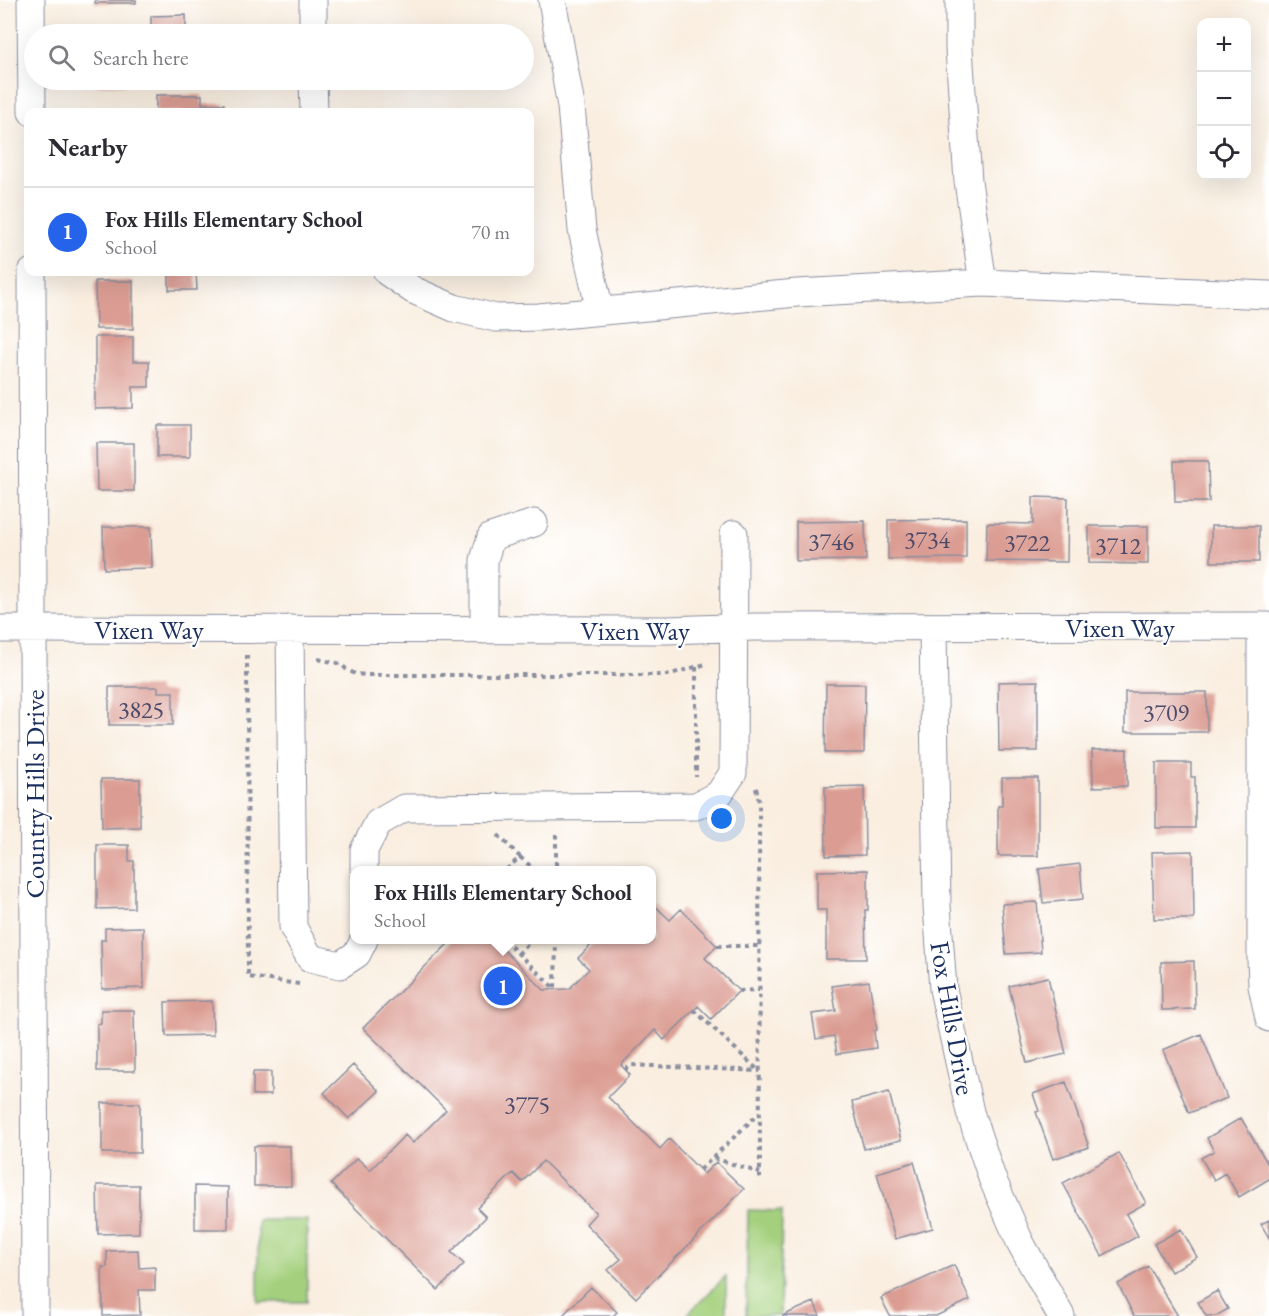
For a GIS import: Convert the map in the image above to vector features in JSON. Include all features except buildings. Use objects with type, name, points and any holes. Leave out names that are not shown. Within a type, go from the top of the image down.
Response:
[{"type":"street","points":[[31,0],[31,24]]},
{"type":"street","points":[[313,0],[313,24]]},
{"type":"street","points":[[552,0],[571,106],[582,230],[600,311]]},
{"type":"street","points":[[959,0],[959,49],[968,181],[983,284]]},
{"type":"street","points":[[32,90],[32,108]]},
{"type":"street","points":[[313,90],[314,108]]},
{"type":"street","name":"Country Hills Drive","points":[[32,276],[36,1316]]},
{"type":"street","points":[[393,276],[413,290],[454,308],[496,318],[540,317],[797,293],[983,284],[1269,295]]},
{"type":"street","points":[[484,630],[484,560],[491,537],[534,523]]},
{"type":"street","points":[[364,866],[364,850],[378,823],[404,808],[696,806],[719,794],[733,773],[734,534]]},
{"type":"street","points":[[1265,626],[1262,960],[1263,986],[1269,1018]]},
{"type":"street","name":"Vixen Way","points":[[0,629],[291,641],[484,630],[1265,626]]},
{"type":"street","name":"Fox Hills Drive","points":[[933,628],[937,906],[943,989],[970,1112],[992,1178],[1020,1242],[1061,1316]]},
{"type":"street","points":[[291,641],[293,927],[310,958],[340,965],[357,954],[362,944]]},
{"type":"path","points":[[291,641],[341,664],[355,674],[367,675],[667,675],[733,657]]},
{"type":"path","points":[[247,650],[248,977],[306,984]]},
{"type":"path","points":[[696,667],[696,806]]},
{"type":"path","points":[[750,790],[755,781],[759,801],[760,1178]]},
{"type":"path","points":[[508,833],[496,833],[530,866]]},
{"type":"path","points":[[556,866],[556,833],[567,833]]},
{"type":"path","points":[[510,866],[520,857]]},
{"type":"path","points":[[509,944],[555,989],[556,944]]},
{"type":"path","points":[[518,954],[527,944]]},
{"type":"path","points":[[717,946],[759,946]]},
{"type":"path","points":[[739,991],[759,990]]},
{"type":"path","points":[[694,1010],[760,1071]]},
{"type":"path","points":[[625,1070],[631,1065],[760,1071]]},
{"type":"path","points":[[700,1170],[760,1112]]},
{"type":"path","points":[[714,1158],[760,1173]]},
{"type":"green space","points":[[748,1210],[782,1211],[780,1316],[746,1316]]},
{"type":"green space","points":[[258,1220],[307,1220],[307,1302],[258,1302]]},
{"type":"green space","points":[[726,1276],[726,1316],[686,1316]]},
{"type":"place","name":"Fox Hills Elementary School","points":[[503,986]]}]
